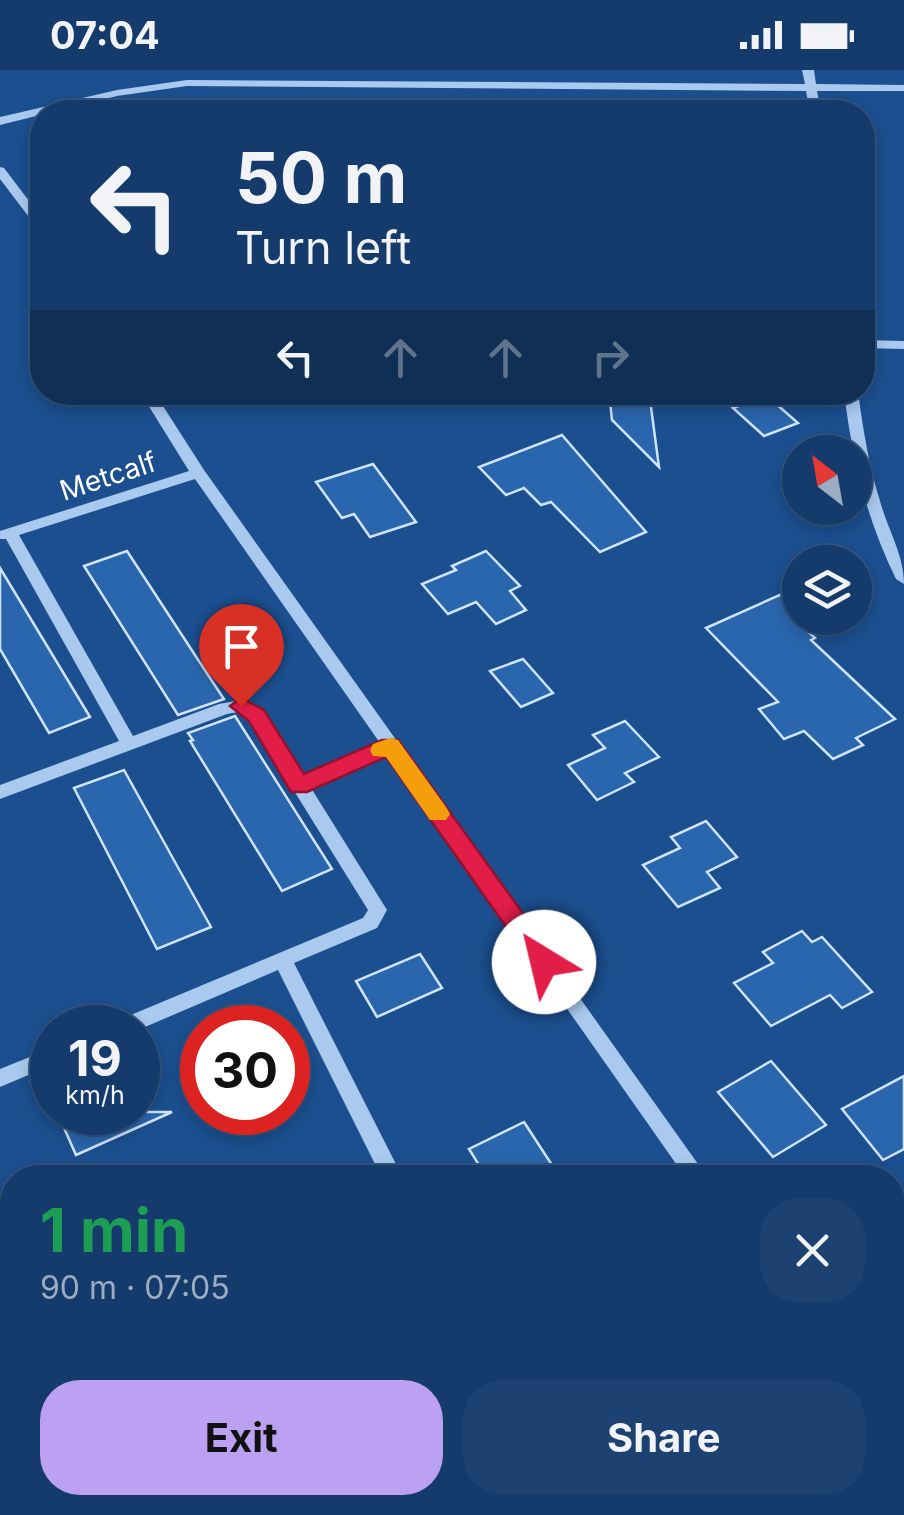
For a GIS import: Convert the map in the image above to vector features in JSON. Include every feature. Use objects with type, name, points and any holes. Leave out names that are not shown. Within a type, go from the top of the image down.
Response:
[{"type":"street","points":[[808,70],[814,100]]},
{"type":"street","points":[[88,100],[187,83],[603,77],[904,88]]},
{"type":"street","points":[[0,121],[30,114]]},
{"type":"street","points":[[2,177],[30,211]]},
{"type":"street","points":[[875,344],[904,345]]},
{"type":"street","name":"Metcalf","points":[[5,534],[198,474],[155,405]]},
{"type":"street","points":[[853,405],[859,456],[882,536],[904,578]]},
{"type":"street","points":[[198,474],[689,1165]]},
{"type":"street","points":[[5,534],[129,744]]},
{"type":"street","points":[[0,792],[225,708],[241,706],[256,716],[378,910],[370,924],[160,1012]]},
{"type":"street","points":[[299,786],[390,746]]},
{"type":"street","points":[[283,960],[387,1165]]},
{"type":"street","points":[[0,1078],[30,1065]]},
{"type":"building","points":[[610,405],[651,405],[659,467],[612,420]]},
{"type":"building","points":[[777,405],[798,423],[764,436],[733,408]]},
{"type":"building","points":[[562,435],[646,532],[600,552],[551,502],[541,505],[524,488],[506,495],[479,467]]},
{"type":"building","points":[[373,464],[416,522],[370,537],[354,514],[342,518],[316,482]]},
{"type":"building","points":[[127,551],[224,699],[178,715],[84,566]]},
{"type":"building","points":[[486,551],[520,586],[510,591],[526,610],[496,624],[476,602],[448,614],[422,584],[456,570],[452,566]]},
{"type":"building","points":[[0,568],[90,717],[49,733],[0,649]]},
{"type":"building","points":[[782,594],[782,635],[812,635],[815,638],[811,640],[895,719],[856,738],[863,745],[833,759],[804,731],[784,739],[759,709],[778,702],[706,628]]},
{"type":"building","points":[[523,659],[553,693],[521,707],[490,671]]},
{"type":"building","points":[[235,716],[332,869],[282,891],[190,741],[193,740],[188,733]]},
{"type":"building","points":[[625,721],[659,757],[625,773],[634,782],[597,800],[568,765],[605,748],[593,735]]},
{"type":"building","points":[[124,770],[211,927],[157,949],[74,788]]},
{"type":"building","points":[[706,821],[737,857],[707,872],[720,888],[678,907],[643,865],[680,848],[671,837]]},
{"type":"building","points":[[802,931],[812,942],[822,937],[872,992],[842,1008],[830,995],[771,1026],[734,983],[773,963],[763,952]]},
{"type":"building","points":[[420,954],[442,988],[377,1017],[356,981]]},
{"type":"building","points":[[771,1061],[826,1125],[773,1157],[718,1092]]},
{"type":"building","points":[[904,1076],[904,1149],[883,1160],[842,1109]]},
{"type":"building","points":[[524,1122],[552,1165],[479,1165],[469,1149]]},
{"type":"building","points":[[67,1135],[121,1135],[76,1155]]},
{"type":"slow traffic","points":[[381,750],[390,746],[438,814]]},
{"type":"route","points":[[241,706],[256,716],[299,786],[390,746],[544,962]]}]
